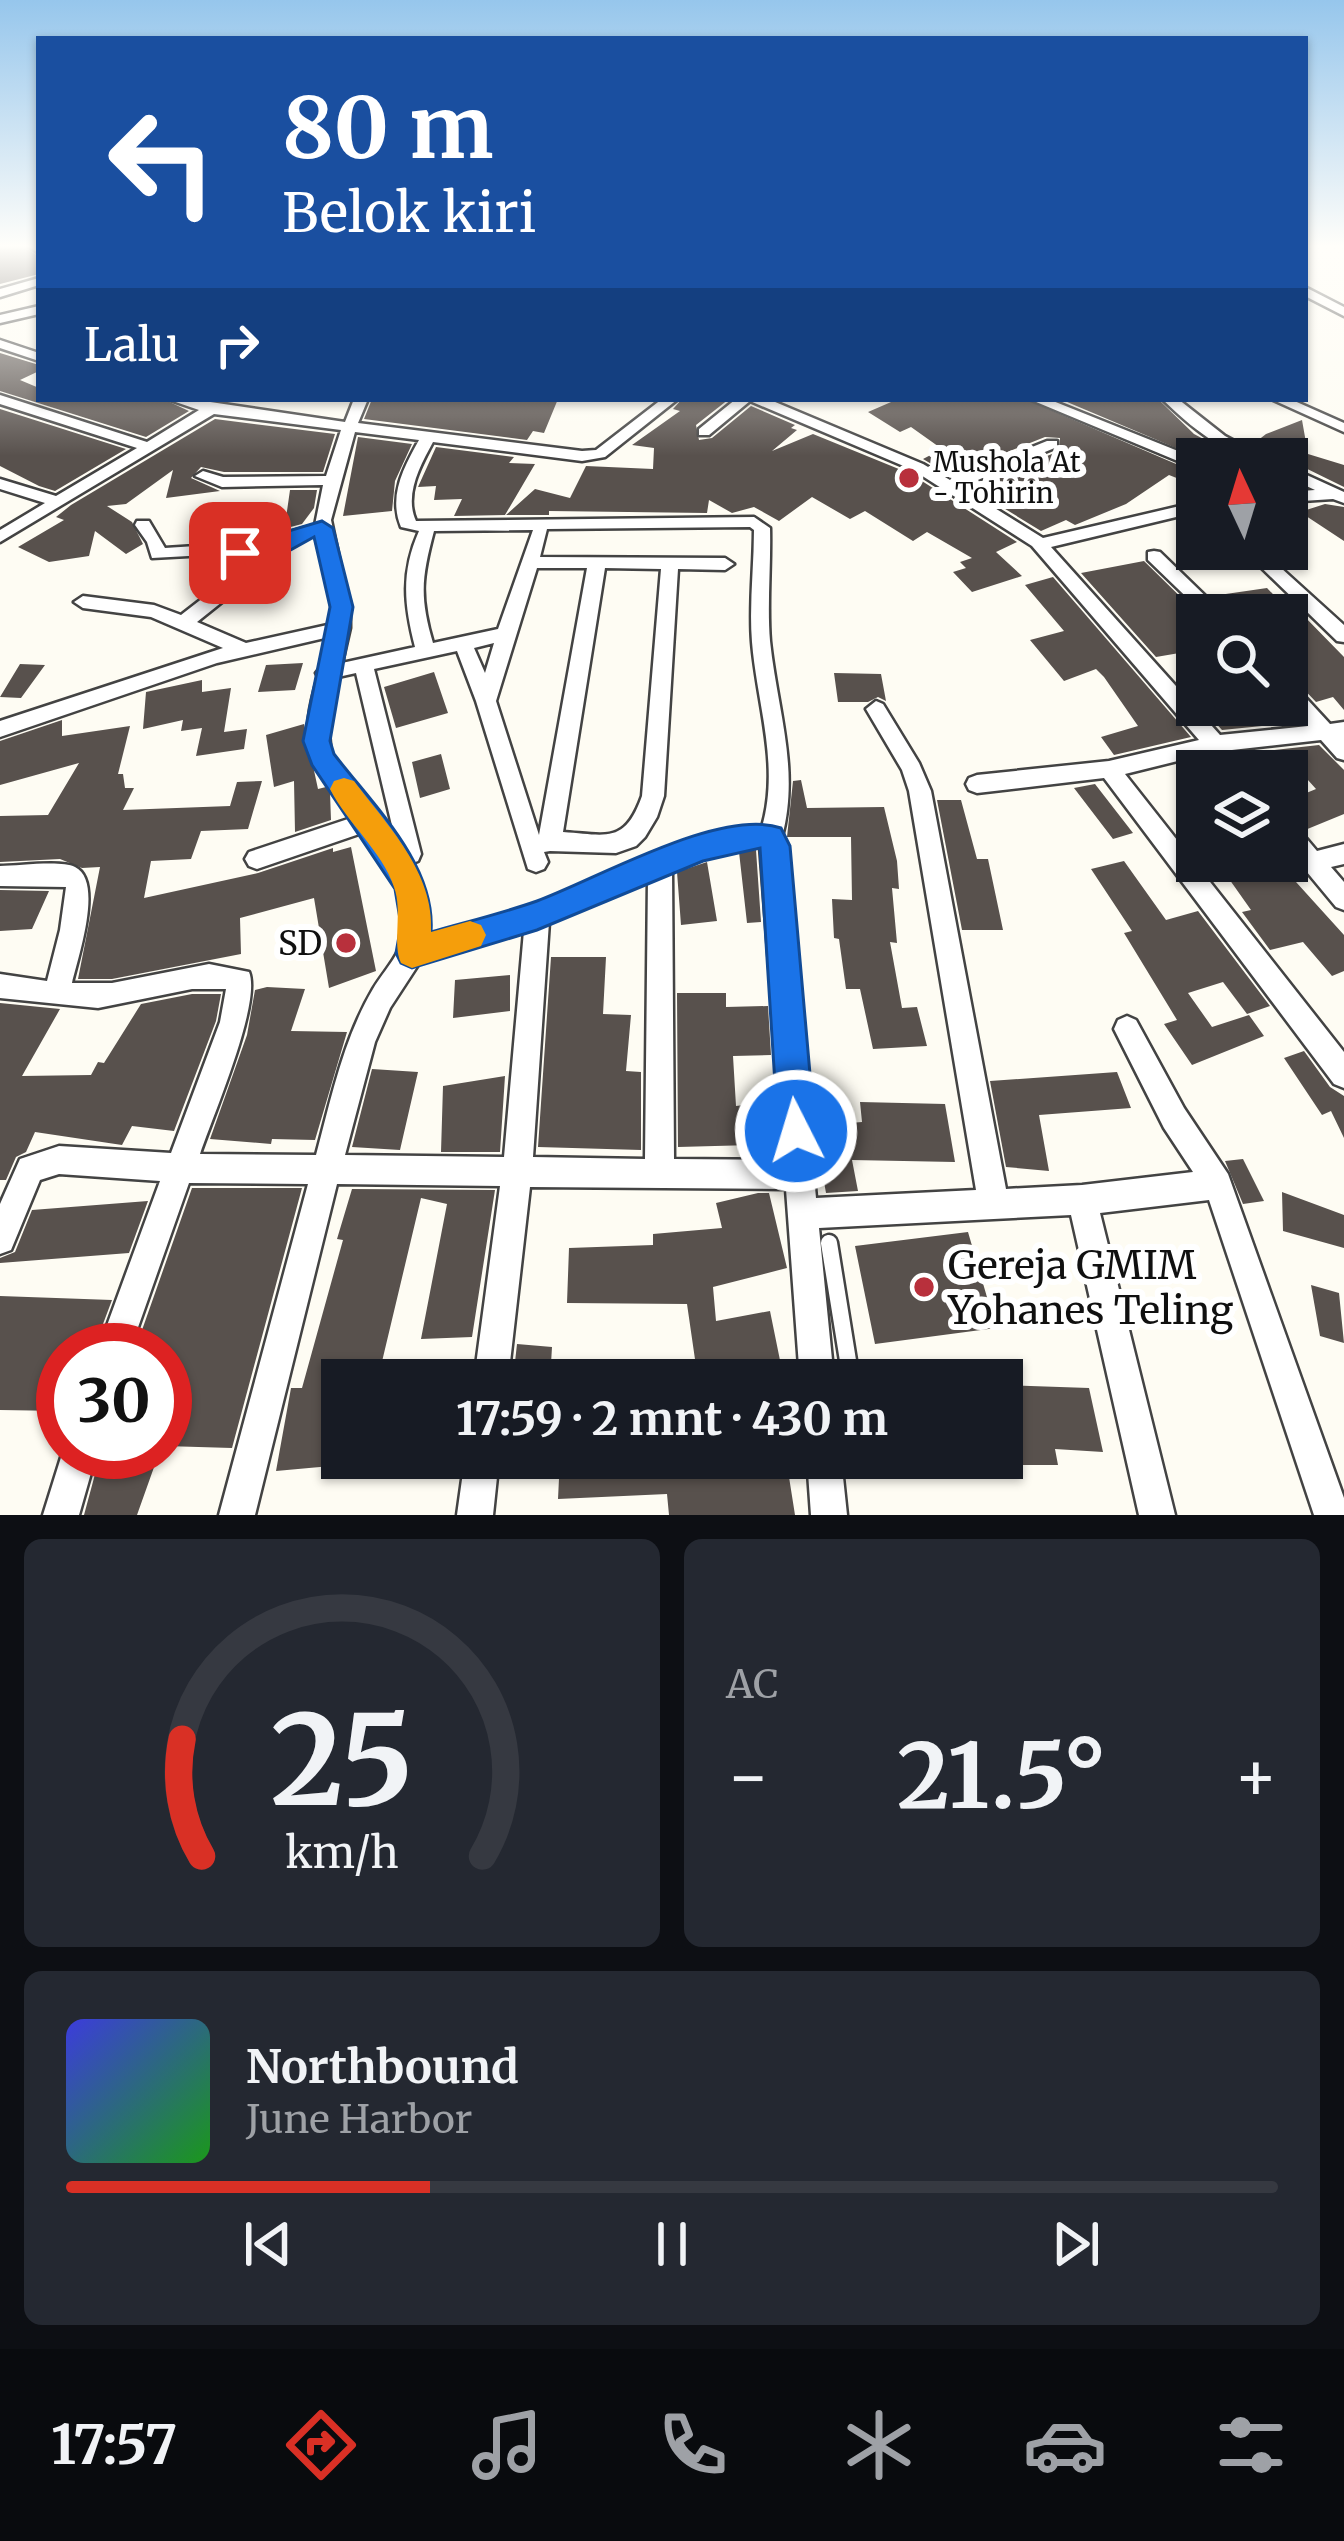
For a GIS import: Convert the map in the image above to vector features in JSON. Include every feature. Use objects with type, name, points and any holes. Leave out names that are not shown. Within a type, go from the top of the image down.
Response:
[{"type":"street","points":[[0,344],[36,356]]},
{"type":"street","points":[[0,399],[149,447]]},
{"type":"street","points":[[184,402],[210,410],[590,456],[600,454],[666,402]]},
{"type":"street","points":[[0,538],[227,402]]},
{"type":"street","points":[[237,1515],[366,1029],[412,953],[416,925],[410,889],[369,821],[321,757],[317,721],[342,607],[322,528],[360,402]]},
{"type":"street","points":[[704,432],[741,402]]},
{"type":"street","points":[[764,402],[856,439],[950,486],[1040,544],[1220,750]]},
{"type":"street","points":[[1043,402],[1176,456]]},
{"type":"street","points":[[1172,402],[1219,438]]},
{"type":"street","points":[[1285,402],[1344,428]]},
{"type":"street","points":[[428,436],[413,464],[403,503],[407,523],[414,526],[754,522],[762,528],[760,634],[779,753],[778,816],[770,837],[775,846],[815,1359]]},
{"type":"street","points":[[950,486],[1052,444]]},
{"type":"street","points":[[203,476],[211,482],[335,481]]},
{"type":"street","points":[[1308,481],[1339,496]]},
{"type":"street","points":[[0,484],[58,502]]},
{"type":"street","points":[[1308,497],[1339,496]]},
{"type":"street","points":[[1040,544],[1176,512]]},
{"type":"street","points":[[143,525],[158,554],[166,557],[227,549],[258,561]]},
{"type":"street","points":[[185,622],[292,537],[322,528]]},
{"type":"street","points":[[426,651],[409,588],[427,532]]},
{"type":"street","points":[[486,701],[540,532]]},
{"type":"street","points":[[1154,556],[1194,594]]},
{"type":"street","points":[[530,562],[724,564]]},
{"type":"street","points":[[539,850],[597,562]]},
{"type":"street","points":[[539,850],[619,843],[638,836],[645,825],[653,796],[670,564]]},
{"type":"street","points":[[1273,570],[1344,636]]},
{"type":"street","points":[[82,602],[154,611],[243,649]]},
{"type":"street","points":[[0,729],[86,696],[243,649],[341,628]]},
{"type":"street","points":[[326,673],[506,634]]},
{"type":"street","points":[[463,644],[539,850]]},
{"type":"street","points":[[364,666],[410,854]]},
{"type":"street","points":[[876,709],[886,733],[915,770],[920,791],[993,1202]]},
{"type":"street","points":[[1308,709],[1334,732],[1344,752]]},
{"type":"street","points":[[977,784],[1109,769],[1215,744],[1334,732]]},
{"type":"street","points":[[1109,769],[1344,1074]]},
{"type":"street","points":[[257,859],[369,821]]},
{"type":"street","points":[[412,953],[537,916],[750,834],[770,837]]},
{"type":"street","points":[[1311,862],[1344,854]]},
{"type":"street","points":[[1308,858],[1344,899]]},
{"type":"street","points":[[659,1173],[660,865]]},
{"type":"street","points":[[0,876],[69,875],[78,884],[56,994]]},
{"type":"street","points":[[494,1359],[517,1172],[537,916]]},
{"type":"street","points":[[0,986],[108,995],[199,977],[226,976],[240,981],[233,1022],[123,1323]]},
{"type":"street","points":[[1127,1029],[1174,1118],[1218,1184],[1332,1515]]},
{"type":"street","points":[[0,1239],[22,1182],[40,1163],[59,1160],[326,1171],[800,1175]]},
{"type":"street","points":[[802,1214],[1082,1199],[1218,1184]]},
{"type":"street","points":[[1082,1199],[1157,1515]]},
{"type":"street","points":[[61,1515],[72,1479]]},
{"type":"street","points":[[475,1515],[479,1479]]},
{"type":"street","points":[[826,1479],[829,1515]]},
{"type":"lane","points":[[829,1243],[848,1359]]},
{"type":"building","points":[[0,353],[36,364],[36,372],[20,380],[36,387],[36,402],[170,402],[189,411],[146,437],[0,391]]},
{"type":"building","points":[[371,402],[557,402],[544,433],[533,431],[527,440],[364,419]]},
{"type":"building","points":[[679,402],[725,402],[696,425],[699,440],[712,438],[751,406],[795,425],[791,428],[797,430],[772,451],[813,434],[911,474],[1017,542],[996,552],[1022,576],[972,592],[953,572],[966,568],[960,562],[972,558],[927,532],[913,541],[865,511],[850,519],[812,497],[779,521],[754,507],[732,513],[709,500],[707,513],[506,515],[535,489],[570,498],[586,466],[653,469],[654,448],[632,445],[680,411],[673,409]]},
{"type":"building","points":[[891,402],[1032,402],[1176,464],[1176,478],[1169,475],[1126,504],[1075,525],[1066,520],[1041,531],[971,488],[1059,451],[1060,438],[1045,437],[950,475],[923,459],[942,449],[911,427],[900,432],[868,412]]},
{"type":"building","points":[[1067,402],[1161,402],[1202,438],[1176,438],[1176,448]]},
{"type":"building","points":[[0,409],[126,449],[55,491],[39,486],[0,466]]},
{"type":"building","points":[[215,419],[335,434],[323,472],[224,472],[201,467],[191,478],[220,491],[166,498],[173,470],[126,504],[107,506],[132,522],[143,544],[126,554],[95,531],[89,556],[49,562],[18,547],[64,520],[56,517],[71,505]]},
{"type":"building","points":[[1302,420],[1305,438],[1261,438]]},
{"type":"building","points":[[358,437],[412,444],[395,481],[392,511],[343,516]]},
{"type":"building","points":[[436,447],[535,464],[505,515],[454,516],[462,499],[434,500],[436,486],[418,487]]},
{"type":"building","points":[[1308,454],[1344,465],[1344,487],[1308,469]]},
{"type":"building","points":[[290,490],[317,490],[314,508],[302,524],[283,529],[257,550],[237,543],[250,518],[286,518]]},
{"type":"building","points":[[1325,504],[1344,507],[1344,541],[1308,517],[1308,509]]},
{"type":"building","points":[[1144,561],[1178,594],[1176,654],[1156,657],[1081,573]]},
{"type":"building","points":[[1053,577],[1176,720],[1176,726],[1191,737],[1114,755],[1101,737],[1138,726],[1096,669],[1064,681],[1030,640],[1064,631],[1025,585]]},
{"type":"building","points":[[1267,588],[1273,594],[1226,594]]},
{"type":"building","points":[[1308,620],[1344,657],[1344,710],[1333,697],[1316,702],[1308,694]]},
{"type":"building","points":[[303,663],[295,690],[258,692],[266,665]]},
{"type":"building","points":[[20,664],[45,665],[21,698],[0,697]]},
{"type":"building","points":[[434,672],[448,713],[396,728],[384,687]]},
{"type":"building","points":[[834,673],[881,674],[886,701],[878,697],[868,702],[838,702]]},
{"type":"building","points":[[202,680],[202,692],[231,688],[224,732],[247,729],[244,749],[196,756],[202,728],[181,731],[183,720],[143,729],[146,692]]},
{"type":"building","points":[[62,720],[62,736],[130,726],[118,774],[123,774],[125,788],[134,788],[123,810],[230,806],[237,782],[262,781],[248,829],[201,831],[191,859],[151,861],[144,898],[351,847],[376,971],[329,988],[314,898],[240,918],[241,954],[112,979],[78,979],[100,867],[82,868],[60,859],[0,862],[0,816],[48,815],[79,763],[0,785],[0,741]]},
{"type":"building","points":[[304,724],[318,789],[326,787],[330,793],[331,820],[295,832],[294,781],[274,787],[266,735]]},
{"type":"building","points":[[1319,745],[1344,770],[1344,814],[1308,829],[1308,792],[1316,789],[1308,780],[1308,750],[1275,750]]},
{"type":"building","points":[[441,754],[450,789],[420,798],[412,762]]},
{"type":"building","points":[[801,780],[807,808],[884,807],[899,889],[892,888],[897,943],[890,942],[902,1008],[917,1007],[927,1046],[873,1049],[860,989],[846,989],[839,939],[834,938],[832,899],[852,900],[851,837],[787,837],[793,781]]},
{"type":"building","points":[[1095,784],[1133,833],[1113,839],[1074,788]]},
{"type":"building","points":[[937,800],[961,800],[977,859],[988,859],[1003,930],[962,930]]},
{"type":"building","points":[[756,850],[761,922],[747,923],[739,852]]},
{"type":"building","points":[[1124,861],[1166,920],[1198,911],[1270,1006],[1247,1014],[1223,982],[1188,993],[1212,1027],[1249,1015],[1264,1036],[1192,1065],[1164,1024],[1177,1020],[1124,933],[1132,931],[1091,869]]},
{"type":"building","points":[[707,862],[717,921],[681,925],[677,872]]},
{"type":"building","points":[[1231,882],[1296,882],[1344,935],[1344,971],[1332,976],[1303,942],[1270,950],[1242,912],[1251,910]]},
{"type":"building","points":[[0,890],[49,891],[32,929],[0,931]]},
{"type":"building","points":[[551,957],[606,957],[603,1014],[631,1015],[626,1071],[641,1072],[641,1150],[538,1147]]},
{"type":"building","points":[[510,975],[510,1011],[453,1018],[455,980]]},
{"type":"building","points":[[305,989],[291,1031],[347,1032],[315,1140],[272,1139],[271,1144],[210,1139],[247,1035],[255,990]]},
{"type":"building","points":[[677,993],[726,993],[726,1007],[768,1006],[771,1055],[733,1056],[736,1106],[775,1101],[779,1149],[678,1147]]},
{"type":"building","points":[[221,994],[216,1021],[174,1131],[132,1126],[122,1145],[35,1132],[6,1180],[0,1180],[0,1003],[60,1009],[22,1076],[91,1075],[98,1062],[104,1063],[141,1004]]},
{"type":"building","points":[[1304,1051],[1330,1087],[1344,1096],[1344,1138],[1331,1111],[1322,1115],[1284,1058]]},
{"type":"building","points":[[372,1069],[418,1072],[400,1150],[352,1147]]},
{"type":"building","points":[[1117,1072],[1131,1108],[1039,1115],[1049,1171],[1006,1167],[990,1081]]},
{"type":"building","points":[[505,1076],[500,1152],[441,1152],[443,1086]]},
{"type":"building","points":[[860,1102],[945,1104],[955,1162],[852,1160],[858,1191],[826,1193],[814,1126],[862,1122]]},
{"type":"building","points":[[1243,1159],[1264,1201],[1243,1204],[1225,1161]]},
{"type":"building","points":[[192,1188],[302,1188],[232,1448],[192,1447],[192,1323],[144,1323]]},
{"type":"building","points":[[352,1189],[495,1190],[472,1337],[421,1339],[447,1204],[421,1198],[383,1359],[321,1359],[321,1467],[276,1471],[291,1388],[302,1388],[343,1240],[337,1239]]},
{"type":"building","points":[[1282,1192],[1344,1215],[1344,1248],[1283,1231]]},
{"type":"building","points":[[769,1193],[787,1268],[713,1287],[716,1321],[770,1311],[780,1359],[695,1359],[687,1304],[567,1303],[569,1248],[653,1245],[653,1234],[722,1228],[716,1203]]},
{"type":"building","points":[[148,1201],[129,1253],[0,1263],[0,1258],[15,1252],[32,1210]]},
{"type":"building","name":"Gereja GMIM Yohanes Teling","points":[[968,1232],[996,1328],[875,1344],[855,1246]]},
{"type":"building","points":[[1311,1285],[1339,1293],[1344,1343],[1320,1336]]},
{"type":"building","points":[[0,1296],[112,1300],[103,1323],[36,1323],[36,1411],[0,1410]]},
{"type":"building","points":[[517,1344],[552,1347],[551,1359],[515,1359]]},
{"type":"building","points":[[1023,1386],[1089,1388],[1103,1452],[1055,1449],[1058,1465],[1023,1465]]},
{"type":"building","points":[[94,1479],[150,1479],[137,1515],[84,1515]]},
{"type":"building","points":[[559,1479],[789,1479],[795,1515],[669,1515],[667,1494],[558,1499]]},
{"type":"slow traffic","points":[[344,789],[398,863],[410,889],[416,925],[412,953],[470,935]]},
{"type":"place","name":"Mushola At - Tohirin","points":[[909,478]]},
{"type":"place","name":"SD","points":[[346,943]]},
{"type":"place","name":"Gereja GMIM Yohanes Teling","points":[[924,1287]]},
{"type":"route","points":[[240,553],[258,561],[292,537],[322,528],[342,607],[317,721],[317,741],[321,757],[398,863],[410,889],[416,925],[412,953],[537,916],[698,850],[750,834],[770,837],[775,846],[796,1131]]}]
